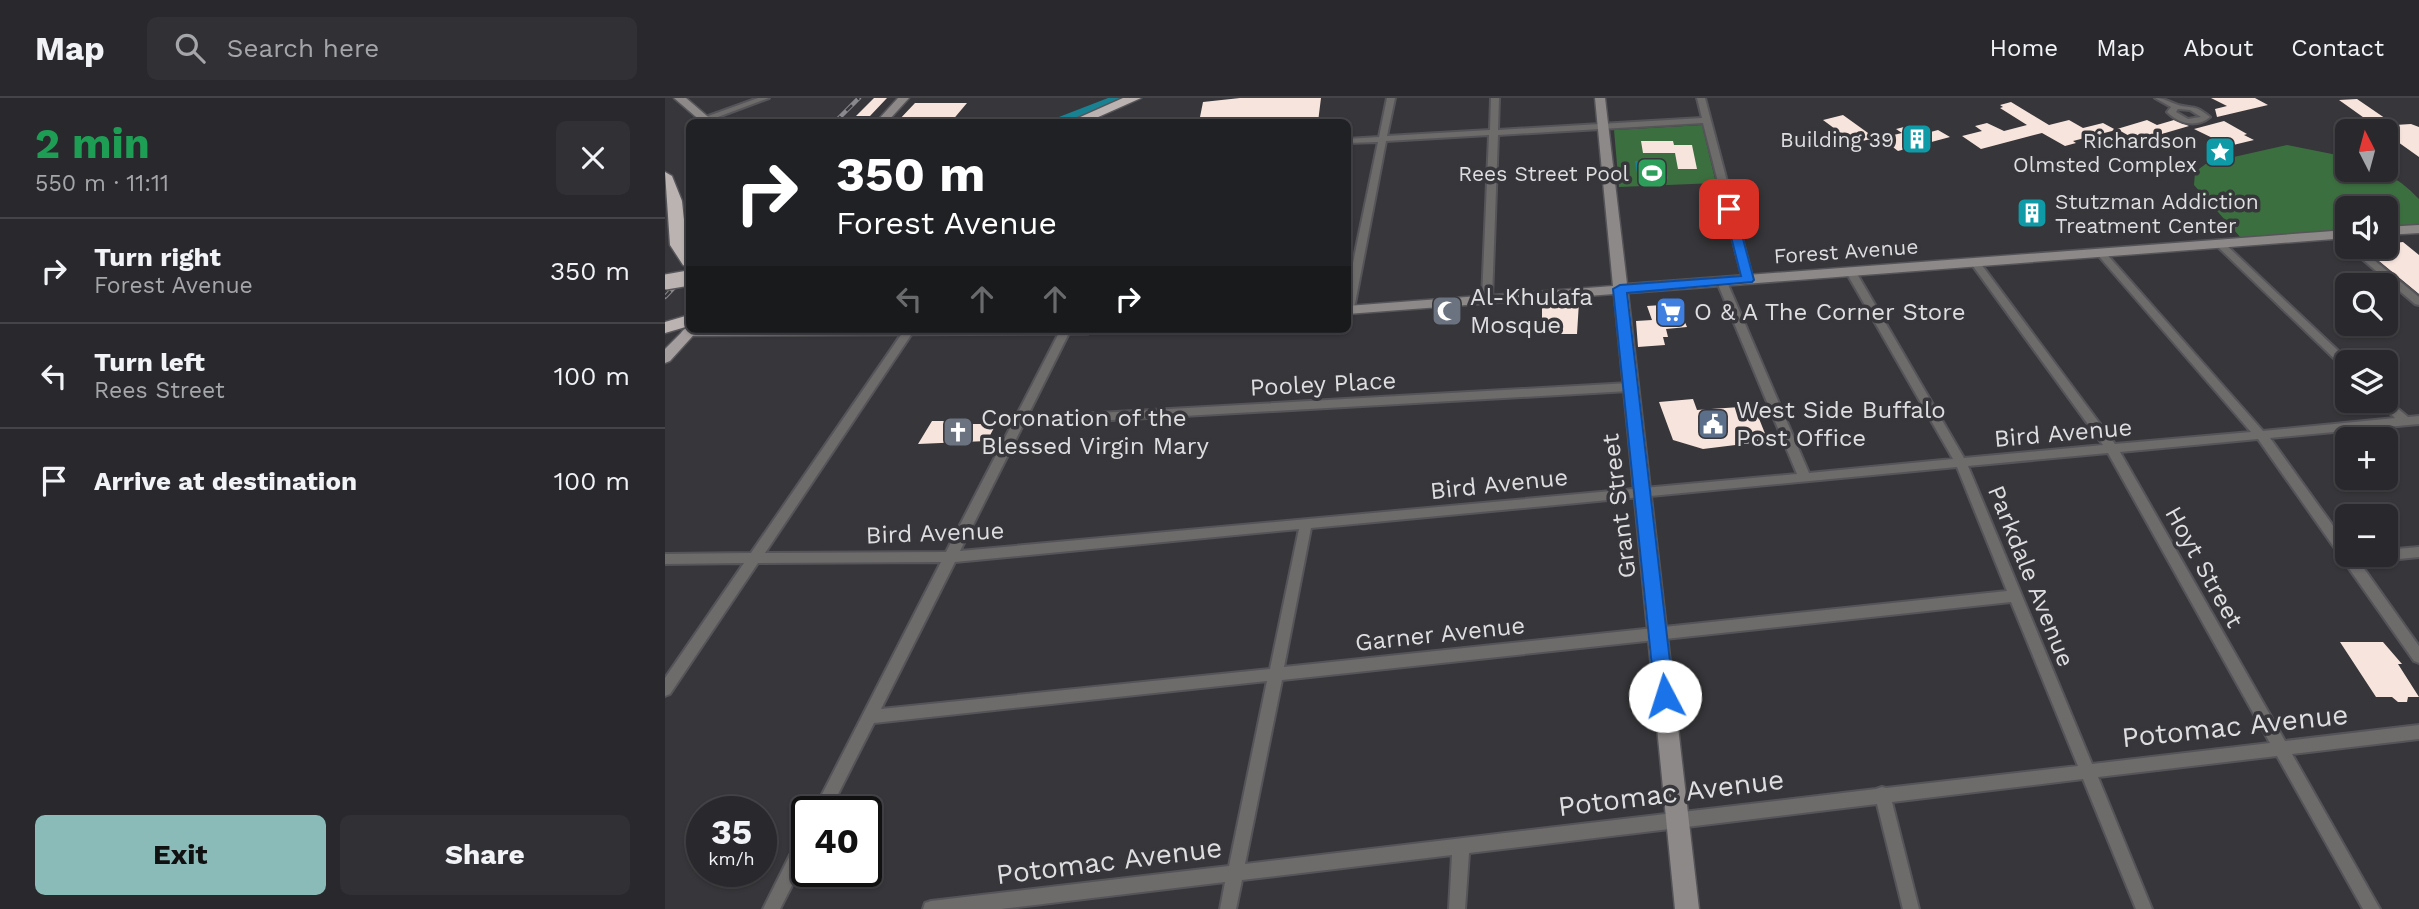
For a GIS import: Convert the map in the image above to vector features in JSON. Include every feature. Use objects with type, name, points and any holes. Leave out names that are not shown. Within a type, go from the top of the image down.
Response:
[{"type":"highway","points":[[1083,119],[1134,98]]},
{"type":"highway","points":[[1096,119],[1145,98]]},
{"type":"highway","points":[[665,176],[675,195],[671,244],[678,255],[686,260]]},
{"type":"highway","points":[[665,282],[686,278]]},
{"type":"highway","points":[[665,322],[686,325]]},
{"type":"highway","points":[[665,328],[686,325]]},
{"type":"main road","points":[[665,358],[686,330]]},
{"type":"street","points":[[679,98],[704,119]]},
{"type":"street","points":[[711,119],[765,98]]},
{"type":"street","points":[[884,119],[904,98]]},
{"type":"street","points":[[1351,295],[1391,98]]},
{"type":"street","points":[[1487,299],[1496,98]]},
{"type":"street","name":"Grant Street","points":[[1600,98],[1687,909]]},
{"type":"street","points":[[1701,98],[1748,280]]},
{"type":"street","points":[[2159,98],[2176,107]]},
{"type":"street","points":[[1351,141],[1707,120]]},
{"type":"street","points":[[2398,230],[2419,229]]},
{"type":"street","name":"Forest Avenue","points":[[1351,310],[2100,252],[2335,238]]},
{"type":"street","points":[[2220,244],[2335,354]]},
{"type":"street","points":[[2100,252],[2261,436],[2335,538]]},
{"type":"street","points":[[2367,259],[2419,302]]},
{"type":"street","name":"Hoyt Street","points":[[1975,262],[2112,449],[2372,909]]},
{"type":"street","name":"Parkdale Avenue","points":[[1851,272],[1961,463],[2144,909]]},
{"type":"street","points":[[1722,282],[1805,478]]},
{"type":"street","points":[[665,690],[907,333]]},
{"type":"street","points":[[829,796],[1064,333]]},
{"type":"street","name":"Pooley Place","points":[[1020,421],[1629,387]]},
{"type":"street","points":[[2396,413],[2405,421]]},
{"type":"street","name":"Bird Avenue","points":[[665,559],[951,557],[2419,420]]},
{"type":"street","points":[[1228,909],[1306,524]]},
{"type":"street","points":[[2398,554],[2419,552]]},
{"type":"street","points":[[2356,567],[2419,657]]},
{"type":"street","name":"Garner Avenue","points":[[870,717],[2015,596]]},
{"type":"street","name":"Potomac Avenue","points":[[931,909],[1677,818],[2419,732]]},
{"type":"street","points":[[1882,794],[1911,909]]},
{"type":"street","points":[[1457,909],[1461,845]]},
{"type":"street","points":[[771,909],[791,870]]},
{"type":"green space","points":[[1702,125],[1716,183],[1619,187],[1614,130]]},
{"type":"green space","points":[[2287,145],[2335,155],[2335,182],[2398,181],[2419,199],[2419,225],[2398,226],[2398,196],[2335,196],[2335,231],[2241,238],[2194,185],[2195,172],[2207,163]]},
{"type":"water","points":[[1108,98],[1143,98],[1081,119],[1054,119]]},
{"type":"water","name":"Rees Street Pool","points":[[1635,161],[1647,161],[1648,167],[1666,167],[1668,179],[1638,179]]},
{"type":"building","points":[[874,98],[887,98],[870,116],[856,116]]},
{"type":"building","points":[[1240,98],[1321,98],[1318,119],[1200,119],[1203,102]]},
{"type":"building","points":[[2211,98],[2255,98],[2268,105],[2217,117],[2215,109],[2227,106]]},
{"type":"building","points":[[2357,99],[2386,119],[2366,119],[2339,100]]},
{"type":"building","points":[[2011,102],[2049,125],[2069,120],[2083,128],[2103,123],[2116,130],[2073,141],[2076,143],[2065,146],[2042,133],[1981,149],[1962,136],[1982,131],[1975,126],[1987,123],[2004,131],[2027,125],[2000,108],[2003,107],[2000,105]]},
{"type":"building","points":[[915,103],[967,103],[954,119],[900,119]]},
{"type":"building","points":[[1843,115],[1875,138],[1854,143],[1823,120]]},
{"type":"building","points":[[2147,120],[2157,125],[2174,120],[2189,126],[2138,141],[2117,129]]},
{"type":"building","points":[[2224,121],[2254,140],[2229,146],[2194,129]]},
{"type":"building","points":[[2411,124],[2419,127],[2419,157],[2398,142],[2398,125]]},
{"type":"building","name":"Building 39","points":[[1908,126],[1923,134],[1938,130],[1950,137],[1898,151],[1881,138],[1902,133],[1896,129]]},
{"type":"building","points":[[1641,141],[1673,141],[1674,145],[1692,145],[1697,169],[1678,169],[1675,153],[1643,153]]},
{"type":"building","points":[[2403,242],[2419,255],[2419,294],[2398,277],[2398,273],[2394,273],[2377,259],[2398,259],[2398,243]]},
{"type":"building","points":[[1579,302],[1577,334],[1542,334],[1542,303]]},
{"type":"building","points":[[1677,304],[1687,327],[1666,329],[1668,337],[1663,337],[1665,345],[1638,347],[1636,321],[1652,320],[1647,306]]},
{"type":"building","name":"West Side Buffalo Post Office","points":[[1693,399],[1697,410],[1754,406],[1768,441],[1703,449],[1673,440],[1659,402]]},
{"type":"building","name":"Coronation of the Blessed Virgin Mary","points":[[932,421],[996,424],[987,441],[918,444]]},
{"type":"building","points":[[2340,642],[2383,642],[2402,664],[2398,664],[2419,697],[2408,697],[2407,702],[2398,702],[2392,697],[2376,697]]},
{"type":"railway","points":[[838,119],[859,98]]},
{"type":"railway","points":[[665,297],[686,275]]},
{"type":"place","name":"Building 39","points":[[1917,139]]},
{"type":"place","name":"Richardson Olmsted Complex","points":[[2220,152]]},
{"type":"place","name":"Rees Street Pool","points":[[1652,173]]},
{"type":"place","name":"Stutzman Addiction Treatment Center","points":[[2032,213]]},
{"type":"place","name":"Al-Khulafa Mosque","points":[[1447,311]]},
{"type":"place","name":"O & A The Corner Store","points":[[1671,312]]},
{"type":"place","name":"West Side Buffalo Post Office","points":[[1713,424]]},
{"type":"place","name":"Coronation of the Blessed Virgin Mary","points":[[958,432]]},
{"type":"route","points":[[1665,696],[1620,289],[1748,280],[1729,209]]}]
